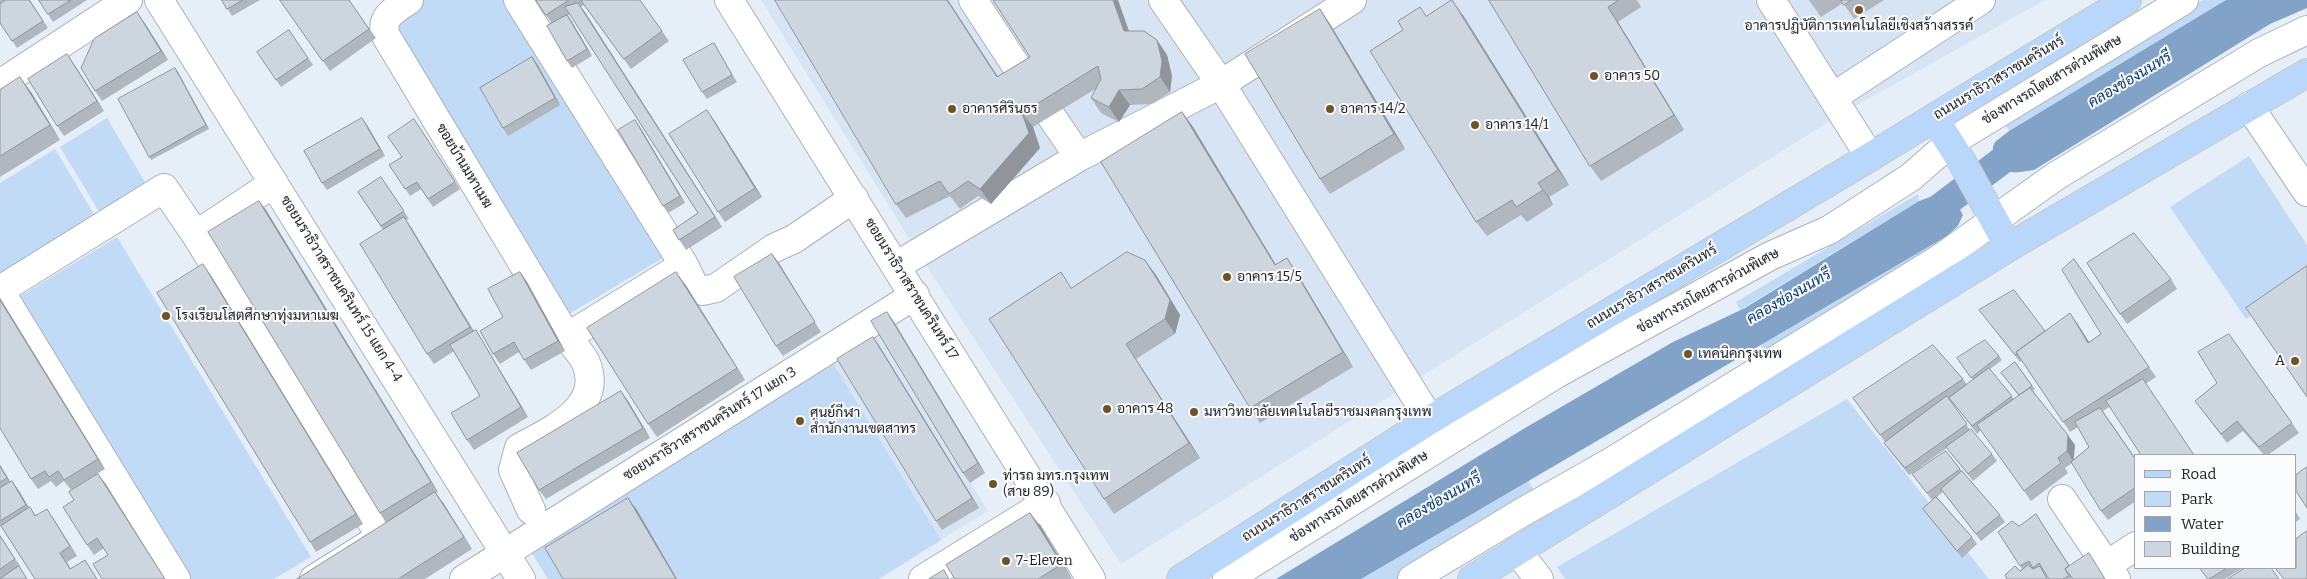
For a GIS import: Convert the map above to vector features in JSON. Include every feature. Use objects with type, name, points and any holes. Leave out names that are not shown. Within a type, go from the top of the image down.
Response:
[{"type":"main road","name":"ถนนนราธิวาสราชนครินทร์","points":[[1181,579],[1430,420],[1870,157],[2127,0]]},
{"type":"main road","points":[[1472,579],[2009,247],[2307,73]]},
{"type":"main road","points":[[1934,118],[1957,152],[2009,247]]},
{"type":"street","points":[[0,84],[128,0]]},
{"type":"street","name":"ซอยนราธิวาสราชนครินทร์ 15 แยก 4-4","points":[[159,0],[521,579]]},
{"type":"street","name":"ซอยบ้านมหาเมฆ","points":[[409,0],[389,14],[383,28],[386,36],[568,337],[586,362],[590,385],[581,408],[559,427],[519,448],[513,470],[531,510]]},
{"type":"street","points":[[518,0],[684,265],[695,288],[702,291],[716,288],[774,248],[794,239],[854,198]]},
{"type":"street","name":"ซอยนราธิวาสราชนครินทร์ 17","points":[[729,0],[1046,503],[1091,579]]},
{"type":"street","points":[[973,0],[1026,81]]},
{"type":"street","points":[[1163,0],[1221,84],[1430,420]]},
{"type":"street","points":[[896,266],[1079,157],[1221,84],[1352,0]]},
{"type":"street","points":[[1771,0],[1870,157]]},
{"type":"street","points":[[1833,97],[1981,0]]},
{"type":"street","name":"ช่องทางรถโดยสารด่วนพิเศษ","points":[[1227,579],[1556,374],[1770,256],[1829,230],[1911,177],[1957,152],[2184,0]]},
{"type":"street","points":[[1412,579],[1521,513],[1619,457],[1940,258],[1987,209],[2056,176],[2242,63],[2307,30]]},
{"type":"street","points":[[2249,106],[2307,192]]},
{"type":"street","points":[[1051,116],[1079,157]]},
{"type":"street","points":[[196,235],[274,183]]},
{"type":"street","points":[[176,579],[0,290],[164,188],[196,235],[382,537],[314,579]]},
{"type":"street","points":[[568,337],[684,265]]},
{"type":"street","name":"ซอยนราธิวาสราชนครินทร์ 17 แยก 3","points":[[464,579],[915,295]]},
{"type":"street","points":[[2062,499],[2111,572],[2134,548]]},
{"type":"street","points":[[923,579],[1046,503]]},
{"type":"street","points":[[1517,551],[1538,579]]},
{"type":"shaded area","name":"มหาวิทยาลัยเทคโนโลยีราชมงคลกรุงเทพ","points":[[761,0],[2045,0],[1843,113],[1121,564],[922,259]]},
{"type":"shaded area","points":[[878,331],[988,511],[941,540],[831,360]]},
{"type":"green space","points":[[419,0],[511,0],[668,255],[564,317],[390,32]]},
{"type":"green space","points":[[2203,0],[2226,0],[2009,131],[2005,124],[2156,27]]},
{"type":"green space","points":[[107,118],[149,189],[103,218],[60,147]]},
{"type":"green space","points":[[55,149],[97,219],[0,278],[0,183]]},
{"type":"green space","points":[[2249,156],[2307,245],[2307,279],[2246,319],[2170,207]]},
{"type":"green space","points":[[1918,194],[1919,201],[1740,310],[1736,302]]},
{"type":"green space","points":[[1947,236],[1947,245],[1769,358],[1761,345]]},
{"type":"green space","points":[[117,237],[311,557],[274,579],[187,579],[17,298]]},
{"type":"green space","name":"ศูนย์กีฬา สำนักงานเขตสาทร","points":[[831,360],[941,540],[879,579],[548,579],[528,547]]},
{"type":"green space","points":[[1847,399],[1989,579],[1565,579],[1557,567]]},
{"type":"green space","points":[[1528,480],[1538,498],[1404,579],[1361,579]]},
{"type":"water","points":[[2226,0],[2307,0],[2307,8],[2270,24],[2034,170],[2010,172],[1997,162],[1993,147],[2000,137]]},
{"type":"water","points":[[1941,193],[1952,195],[1963,215],[1958,226],[1947,236],[1361,579],[1276,579],[1525,428],[1673,342],[1745,308],[1924,198]]},
{"type":"pier","points":[[2007,129],[2009,131],[1995,142],[1992,147],[1996,159],[2005,170],[2014,173],[2034,170],[2035,172],[2014,176],[2003,172],[1994,161],[1990,148],[1992,141]]},
{"type":"pier","points":[[1940,191],[1954,194],[1965,214],[1960,228],[1947,238],[1958,226],[1963,215],[1959,204],[1952,195],[1941,193],[1919,201],[1918,198]]},
{"type":"building","points":[[6,0],[29,0],[43,21],[12,41],[0,23],[0,4]]},
{"type":"building","points":[[39,0],[71,0],[48,14]]},
{"type":"building","points":[[222,0],[243,0],[227,9]]},
{"type":"building","points":[[280,0],[349,0],[369,29],[323,61]]},
{"type":"building","points":[[536,0],[569,0],[546,15]]},
{"type":"building","points":[[581,0],[640,0],[662,31],[624,59]]},
{"type":"building","name":"อาคารศิรินธร","points":[[775,0],[947,0],[997,77],[1030,57],[993,0],[1113,0],[1124,31],[1144,31],[1157,40],[1162,61],[1160,77],[1142,89],[1119,90],[1109,107],[1091,98],[1101,79],[1098,66],[1022,113],[1029,133],[980,189],[968,181],[949,194],[940,181],[896,204]]},
{"type":"building","name":"อาคาร 14/1","points":[[1452,0],[1558,170],[1538,183],[1543,190],[1516,207],[1512,200],[1476,222],[1370,51],[1403,30],[1398,21],[1420,7],[1426,16]]},
{"type":"building","name":"อาคาร 50","points":[[1489,0],[1619,0],[1608,7],[1674,115],[1590,166]]},
{"type":"building","points":[[1841,0],[1851,0],[1844,5]]},
{"type":"building","points":[[578,3],[715,217],[679,240],[673,230],[698,213],[565,7]]},
{"type":"building","name":"อาคาร 14/2","points":[[1320,9],[1394,134],[1320,179],[1245,54]]},
{"type":"building","points":[[137,12],[161,51],[95,91],[81,68],[94,39]]},
{"type":"building","points":[[567,15],[587,49],[567,61],[547,26]]},
{"type":"building","points":[[289,30],[308,58],[276,80],[257,52]]},
{"type":"building","points":[[714,43],[732,75],[702,92],[683,60]]},
{"type":"building","points":[[67,54],[97,101],[57,126],[28,79]]},
{"type":"building","points":[[532,57],[555,98],[503,128],[480,88]]},
{"type":"building","points":[[175,68],[206,125],[149,157],[118,99]]},
{"type":"building","points":[[20,77],[50,125],[0,156],[0,90]]},
{"type":"building","points":[[707,110],[755,188],[718,212],[669,134]]},
{"type":"building","name":"อาคาร 15/5","points":[[1182,112],[1275,265],[1287,258],[1343,352],[1250,408],[1101,162]]},
{"type":"building","points":[[362,118],[380,149],[322,183],[304,151]]},
{"type":"building","points":[[414,119],[455,182],[428,199],[417,182],[405,189],[389,165],[402,157],[388,137]]},
{"type":"building","points":[[635,120],[680,196],[663,206],[618,130]]},
{"type":"building","points":[[381,177],[404,211],[381,226],[358,192]]},
{"type":"building","points":[[259,201],[431,482],[380,513],[208,232]]},
{"type":"building","points":[[404,217],[470,327],[427,354],[360,244]]},
{"type":"building","points":[[2134,233],[2171,279],[2120,314],[2087,263]]},
{"type":"building","name":"อาคาร 48","points":[[1127,252],[1145,260],[1170,300],[1165,319],[1126,344],[1189,443],[1104,499],[989,319],[1061,272],[1071,288]]},
{"type":"building","points":[[772,254],[815,322],[776,346],[734,277]]},
{"type":"building","points":[[2074,259],[2149,367],[2063,422],[2016,352],[2070,313],[2088,343],[2101,334],[2062,270]]},
{"type":"building","points":[[203,264],[356,514],[310,542],[157,293]]},
{"type":"building","name":"A","points":[[2307,266],[2307,397],[2246,308]]},
{"type":"building","points":[[520,272],[558,341],[524,360],[514,342],[493,354],[480,331],[503,317],[488,289]]},
{"type":"building","points":[[676,272],[737,368],[648,424],[587,328]]},
{"type":"building","points":[[2014,290],[2045,331],[2016,352],[2017,354],[2015,355],[1979,310]]},
{"type":"building","points":[[0,300],[98,459],[64,480],[58,471],[49,477],[45,471],[31,479],[0,428]]},
{"type":"building","points":[[887,312],[978,463],[963,473],[871,321]]},
{"type":"building","points":[[476,330],[521,407],[467,440],[451,413],[480,396],[450,345]]},
{"type":"building","points":[[2229,334],[2292,423],[2259,447],[2237,421],[2221,434],[2195,401],[2217,383],[2198,352]]},
{"type":"building","points":[[873,337],[972,498],[936,521],[837,359]]},
{"type":"building","points":[[1985,340],[1999,356],[1971,378],[1957,358]]},
{"type":"building","points":[[1933,345],[1963,379],[1880,435],[1853,398]]},
{"type":"building","points":[[2015,362],[2032,386],[2019,395],[2001,373]]},
{"type":"building","points":[[1989,368],[2012,396],[1972,426],[1949,398]]},
{"type":"building","points":[[2143,379],[2193,454],[2140,454],[2106,401]]},
{"type":"building","points":[[2030,388],[2068,435],[2067,451],[2058,458],[2061,463],[2024,491],[1977,425]]},
{"type":"building","points":[[621,391],[643,428],[539,490],[517,453]]},
{"type":"building","points":[[1947,396],[1967,424],[1905,468],[1884,443]]},
{"type":"building","points":[[2100,408],[2134,457],[2134,488],[2101,511],[2071,462],[2089,447],[2075,422]]},
{"type":"building","points":[[1971,429],[1992,454],[1968,474],[1946,447]]},
{"type":"building","points":[[1946,451],[1960,469],[1927,493],[1912,474]]},
{"type":"building","points":[[0,466],[7,478],[0,482]]},
{"type":"building","points":[[2307,467],[2307,508],[2297,493],[2297,474]]},
{"type":"building","points":[[1962,471],[2000,515],[1976,534],[1941,489]]},
{"type":"building","points":[[98,474],[165,579],[102,579],[93,564],[108,555],[97,538],[87,545],[63,507],[74,500],[69,492]]},
{"type":"building","points":[[12,481],[26,505],[0,521],[0,488]]},
{"type":"building","points":[[435,492],[464,537],[398,579],[297,579]]},
{"type":"building","points":[[1936,497],[1972,537],[1957,551],[1923,509]]},
{"type":"building","points":[[628,498],[676,579],[563,579],[545,548]]},
{"type":"building","points":[[30,507],[35,516],[47,509],[70,546],[60,553],[70,569],[85,560],[97,579],[35,579],[1,526]]},
{"type":"building","points":[[1030,513],[1062,564],[1038,579],[955,579],[946,565]]},
{"type":"building","points":[[2036,514],[2069,566],[2065,569],[2069,576],[2063,579],[2049,579],[2039,563],[2033,568],[2029,561],[2020,566],[1998,532],[2012,521],[2019,526]]},
{"type":"building","points":[[2307,531],[2307,579],[2284,579],[2276,569],[2297,569],[2297,538]]},
{"type":"building","points":[[0,536],[15,559],[0,569]]},
{"type":"building","points":[[2089,553],[2105,579],[2073,579],[2065,569]]},
{"type":"building","points":[[2028,565],[2033,569],[2040,566],[2047,579],[2007,579],[2005,575],[2015,566],[2020,571]]},
{"type":"building","points":[[19,566],[27,579],[0,579]]},
{"type":"building","points":[[2201,569],[2225,569],[2209,579]]},
{"type":"building","points":[[2243,569],[2272,569],[2279,579],[2228,579]]},
{"type":"building","points":[[944,570],[949,579],[929,579]]},
{"type":"waterway","name":"คลองช่องนนทรี","points":[[1923,220],[2028,141]]},
{"type":"place","name":"อาคารปฏิบัติการเทคโนโลยีเชิงสร้างสรรค์","points":[[1859,10]]},
{"type":"place","name":"อาคาร 50","points":[[1594,76]]},
{"type":"place","name":"อาคารศิรินธร","points":[[952,109]]},
{"type":"place","name":"อาคาร 14/2","points":[[1330,109]]},
{"type":"place","name":"อาคาร 14/1","points":[[1475,125]]},
{"type":"place","name":"อาคาร 15/5","points":[[1227,277]]},
{"type":"place","name":"โรงเรียนโสตศึกษาทุ่งมหาเมฆ","points":[[166,316]]},
{"type":"place","name":"เทคนิคกรุงเทพ","points":[[1688,354]]},
{"type":"place","name":"A","points":[[2295,361]]},
{"type":"place","name":"อาคาร 48","points":[[1107,409]]},
{"type":"place","name":"มหาวิทยาลัยเทคโนโลยีราชมงคลกรุงเทพ","points":[[1194,412]]},
{"type":"place","name":"ศูนย์กีฬา สำนักงานเขตสาทร","points":[[800,421]]},
{"type":"place","name":"ท่ารถ มทร.กรุงเทพ (สาย 89)","points":[[993,484]]},
{"type":"place","name":"7-Eleven","points":[[1006,561]]}]
